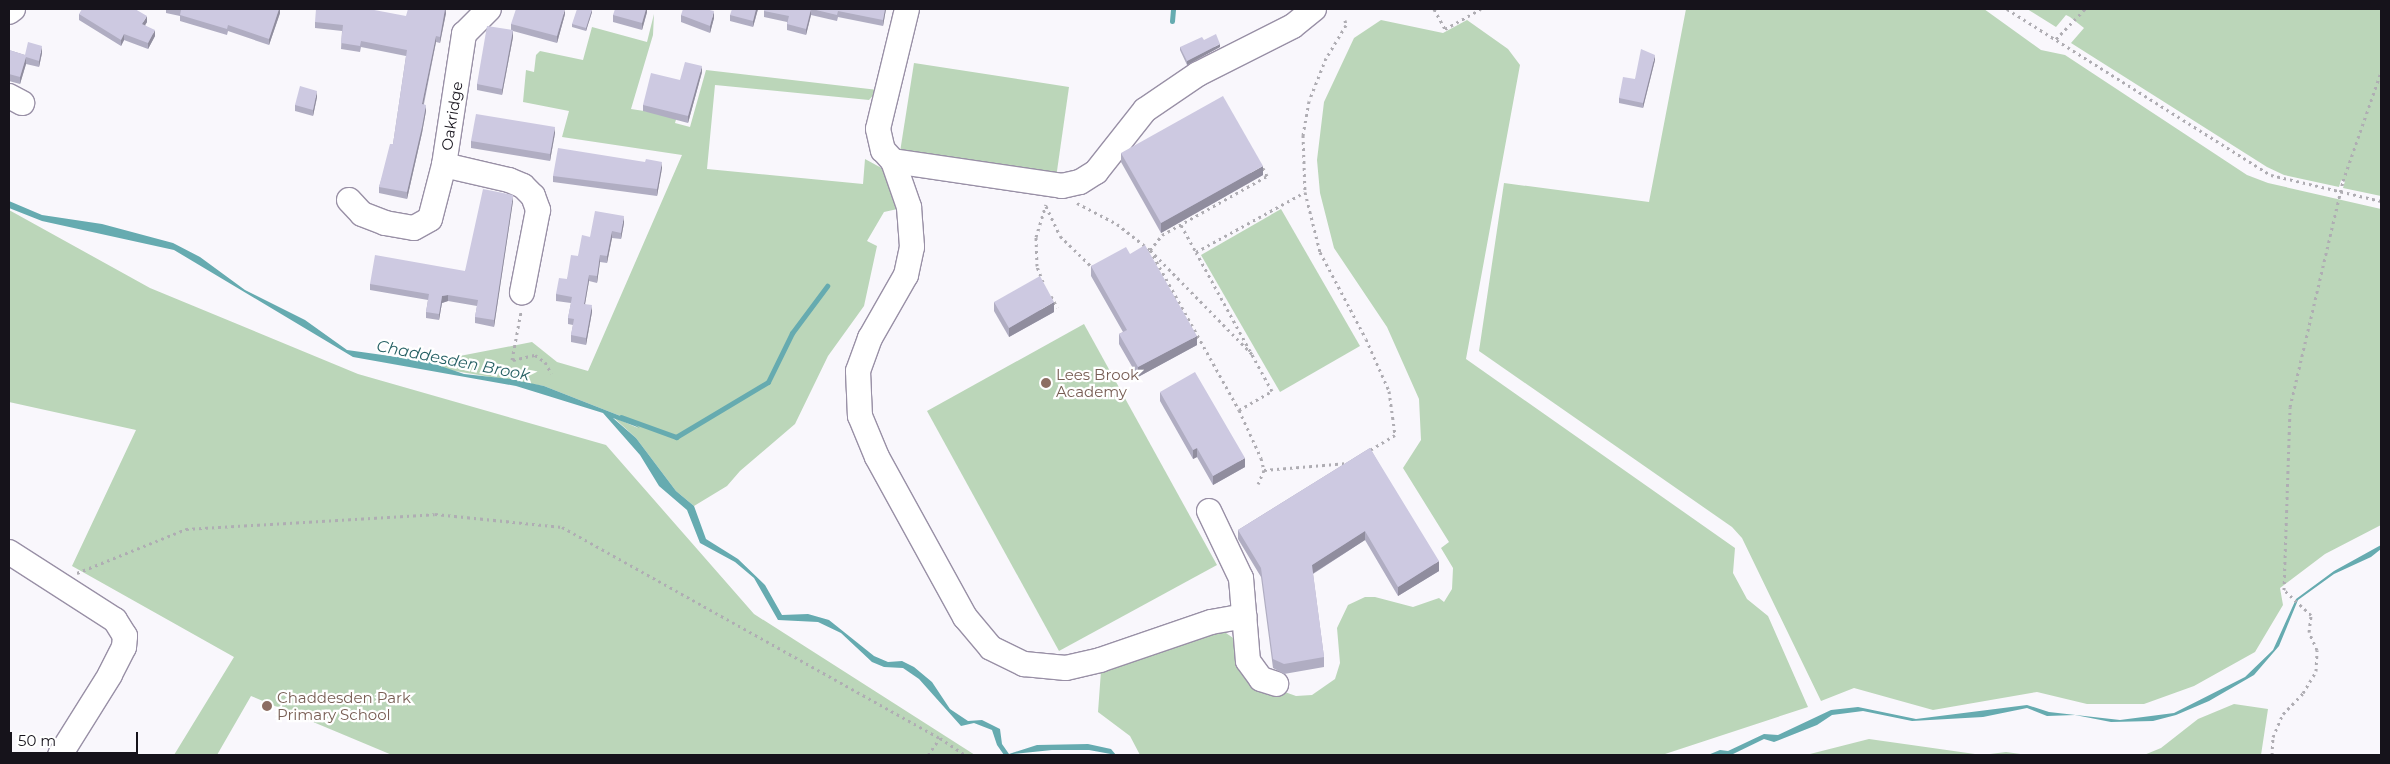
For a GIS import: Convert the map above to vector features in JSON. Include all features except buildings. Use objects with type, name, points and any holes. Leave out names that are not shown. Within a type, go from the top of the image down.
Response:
[{"type":"street","points":[[9,12],[13,9]]},
{"type":"street","name":"Oakridge","points":[[349,200],[362,214],[419,238],[430,220],[444,165],[464,34],[489,9]]},
{"type":"street","points":[[907,9],[878,129],[879,143],[893,161],[909,207],[912,247],[906,274],[870,338],[858,371],[860,416],[877,457],[965,617],[991,648],[1024,664],[1066,668],[1100,660],[1211,622],[1244,616]]},
{"type":"street","points":[[893,161],[1049,195],[1089,178],[1103,165],[1145,110],[1198,74],[1293,26],[1314,9]]},
{"type":"street","points":[[444,165],[508,180],[522,186],[534,196],[538,210],[522,292]]},
{"type":"street","points":[[1209,511],[1241,578],[1251,668],[1261,679],[1276,684]]},
{"type":"street","points":[[9,552],[115,620],[125,636],[124,647],[110,676],[60,755]]},
{"type":"path","points":[[1434,9],[1445,29],[1481,9]]},
{"type":"path","points":[[2007,9],[2271,175],[2340,193],[2381,201]]},
{"type":"path","points":[[2056,39],[2063,36],[2084,9]]},
{"type":"path","points":[[1345,20],[1346,25],[1326,58],[1309,101],[1303,135],[1305,192],[1320,252],[1366,339],[1388,391],[1395,435],[1364,454]]},
{"type":"path","points":[[2272,755],[2273,737],[2283,714],[2303,694],[2316,671],[2317,650],[2309,632],[2311,615],[2284,590],[2290,407],[2340,193],[2381,72]]},
{"type":"path","points":[[1150,250],[1162,235],[1267,176],[1258,160]]},
{"type":"path","points":[[1196,252],[1305,192]]},
{"type":"path","points":[[1049,195],[1058,193],[1133,235],[1252,354]]},
{"type":"path","points":[[1049,195],[1060,236],[1092,267]]},
{"type":"path","points":[[1046,287],[1035,252],[1038,222],[1049,195]]},
{"type":"path","points":[[1181,224],[1272,391],[1239,410]]},
{"type":"path","points":[[1150,250],[1239,410],[1261,458],[1264,470],[1258,484]]},
{"type":"path","points":[[522,292],[512,360],[535,355],[545,362],[551,372]]},
{"type":"path","points":[[1050,294],[1057,307]]},
{"type":"path","points":[[1264,470],[1349,463],[1356,458]]},
{"type":"path","points":[[56,581],[186,529],[435,514],[562,527],[940,738],[965,755]]},
{"type":"path","points":[[928,755],[940,738]]},
{"type":"green space","points":[[1686,9],[1984,9],[2041,50],[2065,55],[2247,175],[2268,183],[2381,209],[2381,525],[2325,554],[2280,588],[2283,605],[2255,652],[2194,686],[2144,704],[2087,704],[2037,692],[1933,710],[1854,688],[1821,701],[1742,538],[1732,527],[1479,351],[1504,183],[1649,202]]},
{"type":"green space","points":[[2027,9],[2381,9],[2381,196],[2343,188],[2345,181],[2341,180],[2339,187],[2284,175],[2267,167],[2071,43],[2084,28],[2070,17],[2066,15],[2056,27]]},
{"type":"green space","points":[[654,14],[653,35],[631,109],[677,116],[675,123],[690,127],[706,70],[878,90],[869,100],[715,85],[707,169],[863,184],[865,159],[887,171],[902,208],[884,212],[867,241],[877,246],[864,306],[828,356],[795,424],[740,471],[727,486],[694,506],[676,491],[636,438],[613,417],[638,428],[623,417],[544,386],[443,369],[439,360],[532,342],[557,362],[588,371],[682,155],[562,137],[569,111],[523,102],[526,70],[534,72],[536,55],[540,51],[583,60],[592,27],[647,42]]},
{"type":"green space","points":[[1381,20],[1443,33],[1467,20],[1508,49],[1520,65],[1466,359],[1735,548],[1733,573],[1747,599],[1768,616],[1808,707],[1662,755],[1140,755],[1130,736],[1098,712],[1101,671],[1215,633],[1226,633],[1236,640],[1282,691],[1296,696],[1312,695],[1335,679],[1340,663],[1337,628],[1348,605],[1365,597],[1375,597],[1413,607],[1439,598],[1444,602],[1452,589],[1453,568],[1441,548],[1449,542],[1403,468],[1421,440],[1419,399],[1387,327],[1334,248],[1320,193],[1317,160],[1324,102],[1354,38]]},
{"type":"green space","points":[[914,63],[1069,87],[1056,178],[900,152]]},
{"type":"green space","points":[[1281,209],[1360,346],[1280,392],[1201,255]]},
{"type":"green space","points":[[9,210],[150,288],[358,374],[606,445],[754,614],[975,755],[392,755],[251,696],[217,755],[174,755],[234,657],[72,566],[136,430],[9,402]]},
{"type":"green space","points":[[1084,324],[1217,565],[1059,651],[927,411]]},
{"type":"green space","points":[[2234,704],[2268,709],[2261,755],[2144,755],[2161,748],[2198,719]]},
{"type":"green space","points":[[1869,739],[1982,755],[1806,755]]},
{"type":"green space","points":[[2006,752],[2028,755],[1982,755]]},
{"type":"water","points":[[9,201],[42,215],[102,224],[173,243],[200,257],[245,290],[305,320],[347,350],[426,361],[464,374],[511,379],[544,386],[623,417],[640,428],[613,418],[636,438],[676,491],[694,506],[706,539],[738,559],[765,585],[782,615],[808,614],[829,620],[874,656],[888,662],[902,661],[914,667],[932,682],[950,709],[968,721],[982,720],[1000,729],[1002,744],[1009,754],[1037,745],[1088,744],[1111,749],[1116,755],[1089,750],[1052,750],[1004,755],[997,745],[992,730],[974,723],[961,726],[919,679],[903,668],[884,667],[872,662],[841,633],[818,622],[778,620],[754,578],[735,562],[700,543],[687,510],[659,486],[640,455],[603,413],[516,386],[353,357],[174,250],[42,221],[9,208]]},
{"type":"water","points":[[2381,545],[2381,549],[2371,557],[2334,574],[2298,600],[2279,646],[2254,675],[2209,701],[2176,715],[2153,721],[2111,722],[2075,715],[2047,716],[2027,708],[1983,717],[1912,721],[1863,711],[1832,715],[1817,725],[1774,742],[1764,739],[1731,755],[1708,755],[1720,750],[1728,751],[1764,734],[1778,735],[1831,710],[1858,707],[1916,719],[2027,705],[2049,712],[2120,720],[2174,713],[2245,677],[2273,650],[2296,599],[2334,571]]},
{"type":"waterway","points":[[1172,21],[1173,9]]},
{"type":"waterway","points":[[621,417],[676,437],[768,382],[792,333],[827,286]]},
{"type":"place","name":"Lees Brook Academy","points":[[1046,383]]},
{"type":"place","name":"Chaddesden Park Primary School","points":[[267,706]]},
{"type":"water label","name":"Chaddesden Brook","points":[[453,361]]}]
